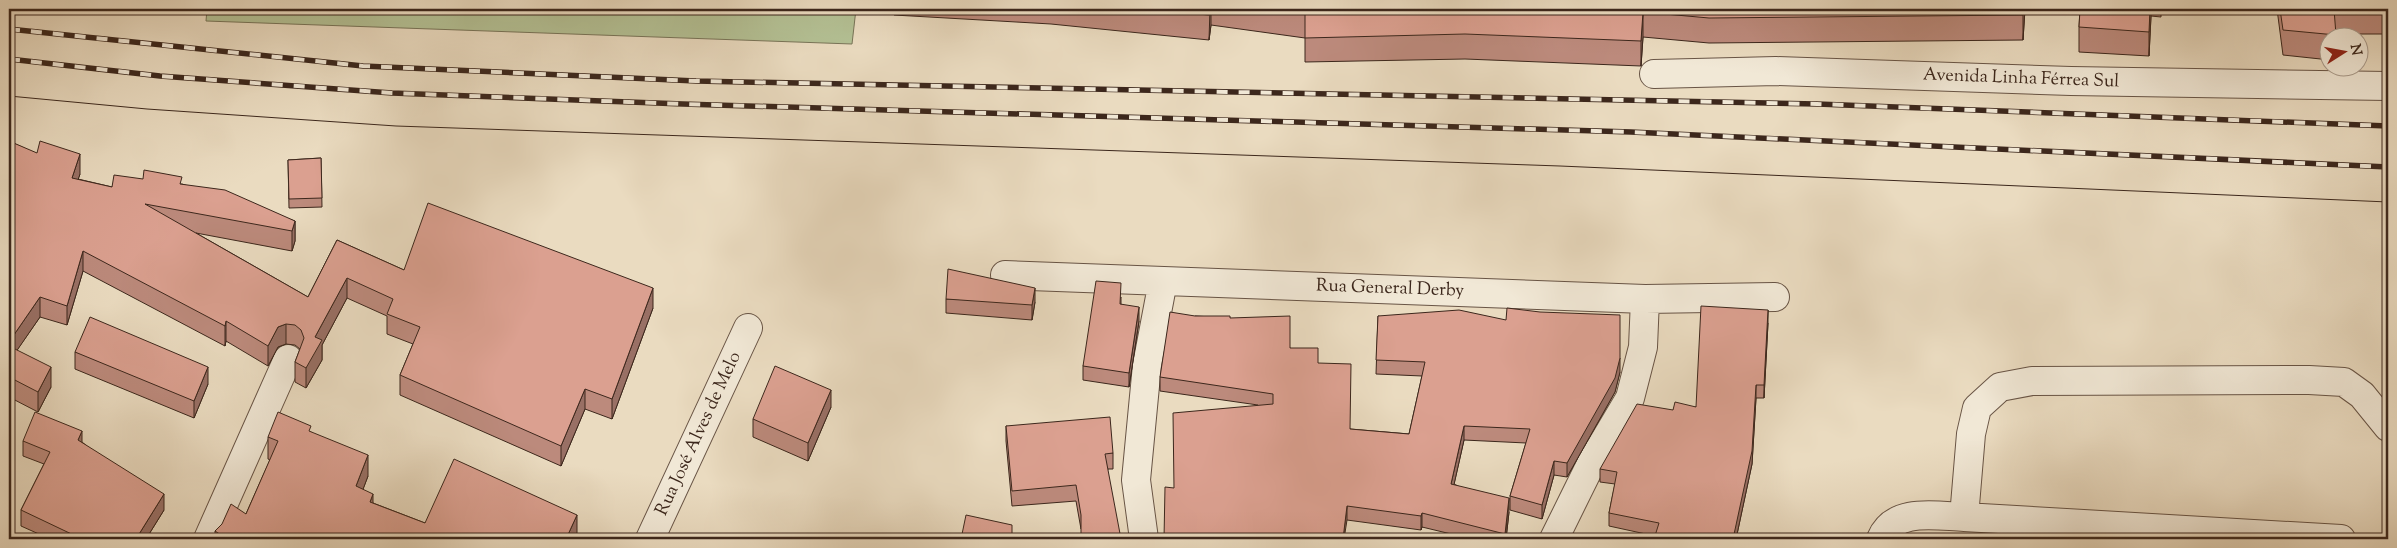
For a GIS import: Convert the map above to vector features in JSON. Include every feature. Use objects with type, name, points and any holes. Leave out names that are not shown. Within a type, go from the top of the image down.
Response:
[{"type":"street","name":"Avenida Linha Férrea Sul","points":[[1654,74],[1776,71],[2071,81],[2388,86]]},
{"type":"street","name":"Rua General Derby","points":[[1005,275],[1645,299],[1775,297]]},
{"type":"street","points":[[1144,539],[1136,480],[1147,365],[1163,281]]},
{"type":"street","points":[[1554,539],[1592,462],[1630,398],[1643,347],[1645,299]]},
{"type":"street","name":"Rua José Alves de Melo","points":[[650,539],[748,328]]},
{"type":"street","points":[[208,539],[288,359]]},
{"type":"street","points":[[1964,517],[1971,434],[1977,408],[2000,387],[2032,381],[2309,380],[2344,382],[2362,395],[2388,426]]},
{"type":"street","points":[[1881,539],[1895,520],[1909,516],[1964,517],[2341,539]]},
{"type":"green space","points":[[207,9],[856,9],[852,44],[206,21]]},
{"type":"building","points":[[1142,9],[1210,9],[1209,15]]},
{"type":"building","points":[[1270,9],[2023,9],[2023,15],[1709,18],[1643,12],[1641,41],[1465,34],[1305,38],[1305,14]]},
{"type":"building","points":[[2080,9],[2150,9],[2149,32],[2079,27]]},
{"type":"building","points":[[2280,9],[2334,9],[2335,28],[2320,28],[2320,33],[2283,30]]},
{"type":"building","points":[[9,141],[37,153],[40,141],[80,154],[72,178],[112,187],[114,175],[143,179],[144,170],[182,177],[180,184],[225,190],[295,221],[292,231],[145,204],[308,297],[337,240],[404,270],[428,203],[653,288],[612,399],[585,389],[561,446],[400,375],[420,327],[387,314],[393,299],[347,278],[315,337],[322,340],[306,368],[295,362],[304,338],[301,330],[295,325],[286,324],[278,327],[268,346],[226,321],[225,326],[83,251],[67,306],[40,297],[9,342]]},
{"type":"building","points":[[321,158],[322,198],[289,199],[288,160]]},
{"type":"building","points":[[948,269],[1035,288],[1032,305],[946,299]]},
{"type":"building","points":[[1096,281],[1121,283],[1120,304],[1139,307],[1129,373],[1083,366]]},
{"type":"building","points":[[1701,306],[1768,310],[1764,385],[1756,385],[1752,451],[1733,539],[1654,539],[1659,523],[1609,513],[1617,472],[1600,469],[1637,404],[1673,410],[1675,402],[1696,407]]},
{"type":"building","points":[[1507,308],[1540,312],[1620,315],[1620,358],[1615,378],[1567,463],[1554,461],[1542,505],[1510,496],[1530,429],[1464,426],[1451,484],[1509,498],[1505,534],[1422,513],[1421,516],[1347,506],[1343,539],[1164,539],[1165,487],[1174,488],[1173,413],[1273,404],[1273,394],[1160,377],[1170,312],[1195,316],[1230,316],[1230,318],[1290,316],[1290,348],[1318,348],[1318,363],[1351,364],[1350,429],[1409,434],[1425,362],[1376,360],[1378,316],[1459,310],[1506,320]]},
{"type":"building","points":[[90,317],[208,367],[194,401],[75,352]]},
{"type":"building","points":[[9,346],[51,367],[38,392],[9,377]]},
{"type":"building","points":[[775,366],[831,390],[808,443],[753,419]]},
{"type":"building","points":[[35,412],[82,431],[78,440],[164,494],[136,539],[82,539],[21,510],[50,452],[23,441]]},
{"type":"building","points":[[278,412],[311,426],[309,431],[368,455],[356,486],[373,494],[370,502],[425,523],[454,459],[577,515],[566,539],[219,539],[221,535],[215,531],[222,524],[231,504],[246,514],[278,441],[268,437]]},
{"type":"building","points":[[1110,417],[1113,453],[1105,454],[1121,539],[1081,539],[1081,515],[1076,485],[1012,491],[1006,426]]},
{"type":"building","points":[[966,515],[1012,525],[1012,539],[961,539]]},
{"type":"tram line","points":[[9,96],[147,109],[396,126],[1560,166],[2388,202]]},
{"type":"railway","points":[[9,29],[363,66],[696,81],[1817,104],[2388,126]]},
{"type":"railway","points":[[9,59],[160,76],[392,93],[683,104],[1631,132],[2388,167]]}]
